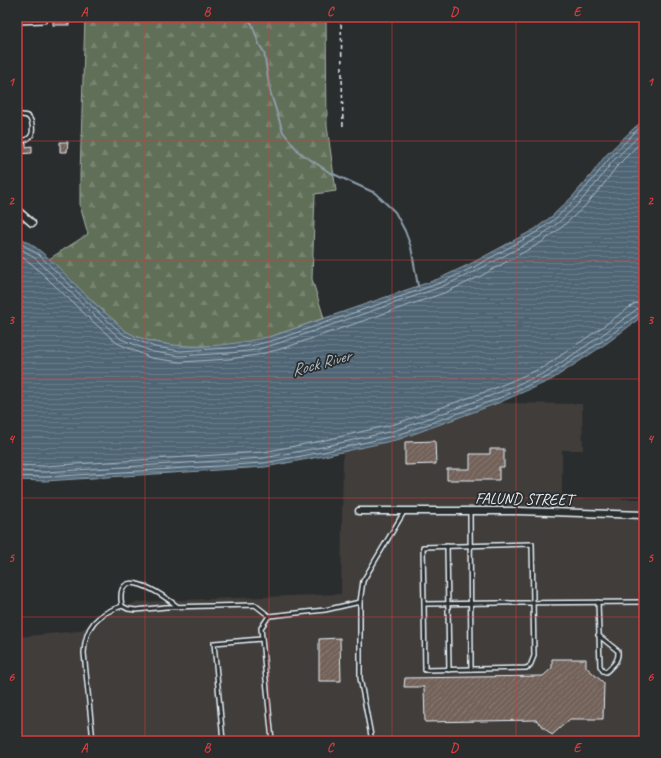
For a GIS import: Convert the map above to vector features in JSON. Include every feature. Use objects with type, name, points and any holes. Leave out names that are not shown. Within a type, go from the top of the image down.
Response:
[{"type":"street","points":[[17,210],[32,223]]},
{"type":"street","name":"FALUND STREET","points":[[359,511],[519,511],[644,515]]},
{"type":"lane","points":[[17,22],[44,21]]},
{"type":"lane","points":[[17,114],[27,116],[31,120],[32,134],[29,138],[17,142]]},
{"type":"lane","points":[[470,511],[471,670]]},
{"type":"lane","points":[[372,741],[360,678],[360,602],[363,581],[404,512]]},
{"type":"lane","points":[[532,544],[534,656],[530,666],[526,668],[424,670],[423,547],[470,546],[532,544]]},
{"type":"lane","points":[[447,546],[449,670]]},
{"type":"lane","points":[[122,606],[120,595],[121,591],[124,586],[131,583],[144,586],[170,600],[178,607]]},
{"type":"lane","points":[[93,741],[84,642],[90,625],[109,610],[122,606],[128,609],[136,610],[178,607],[255,605],[269,616],[325,610],[360,602]]},
{"type":"lane","points":[[598,602],[598,635],[600,666],[603,671],[606,672],[619,657],[618,651],[598,635]]},
{"type":"lane","points":[[424,604],[644,602]]},
{"type":"lane","points":[[269,616],[261,628],[272,741]]},
{"type":"lane","points":[[223,741],[214,644],[262,639]]},
{"type":"path","points":[[341,17],[343,129]]},
{"type":"shaded area","points":[[498,403],[582,404],[583,450],[562,450],[562,499],[644,499],[644,741],[17,741],[17,637],[79,631],[136,602],[341,594],[343,452],[400,439]]},
{"type":"green space","points":[[85,17],[326,17],[327,126],[336,191],[315,194],[312,279],[324,318],[255,341],[207,346],[172,345],[156,342],[140,338],[122,329],[49,259],[88,234],[80,206]]},
{"type":"water","name":"Rock River","points":[[644,120],[644,315],[607,343],[551,380],[498,403],[400,439],[324,456],[265,467],[45,481],[17,480],[17,236],[48,258],[94,303],[127,332],[162,344],[181,346],[221,345],[259,339],[276,335],[438,279],[472,263],[535,229],[552,216],[573,196],[605,156]]},
{"type":"building","points":[[53,17],[69,17],[69,25],[53,25]]},
{"type":"building","points":[[60,142],[68,142],[67,152],[60,152]]},
{"type":"building","points":[[26,143],[26,147],[32,146],[32,153],[17,154],[17,144]]},
{"type":"building","points":[[435,441],[436,464],[405,465],[405,442]]},
{"type":"building","points":[[490,449],[504,449],[504,467],[499,467],[499,480],[447,480],[447,469],[470,469],[470,454],[490,454]]},
{"type":"building","points":[[340,638],[341,681],[319,681],[319,639]]},
{"type":"building","points":[[552,659],[586,659],[586,667],[604,683],[603,719],[570,719],[552,735],[536,720],[425,722],[424,687],[404,687],[405,678],[543,676],[552,668]]},
{"type":"waterway","points":[[246,17],[252,24],[259,44],[264,52],[270,91],[283,132],[299,152],[329,172],[375,193],[395,212],[411,247],[418,286]]}]
